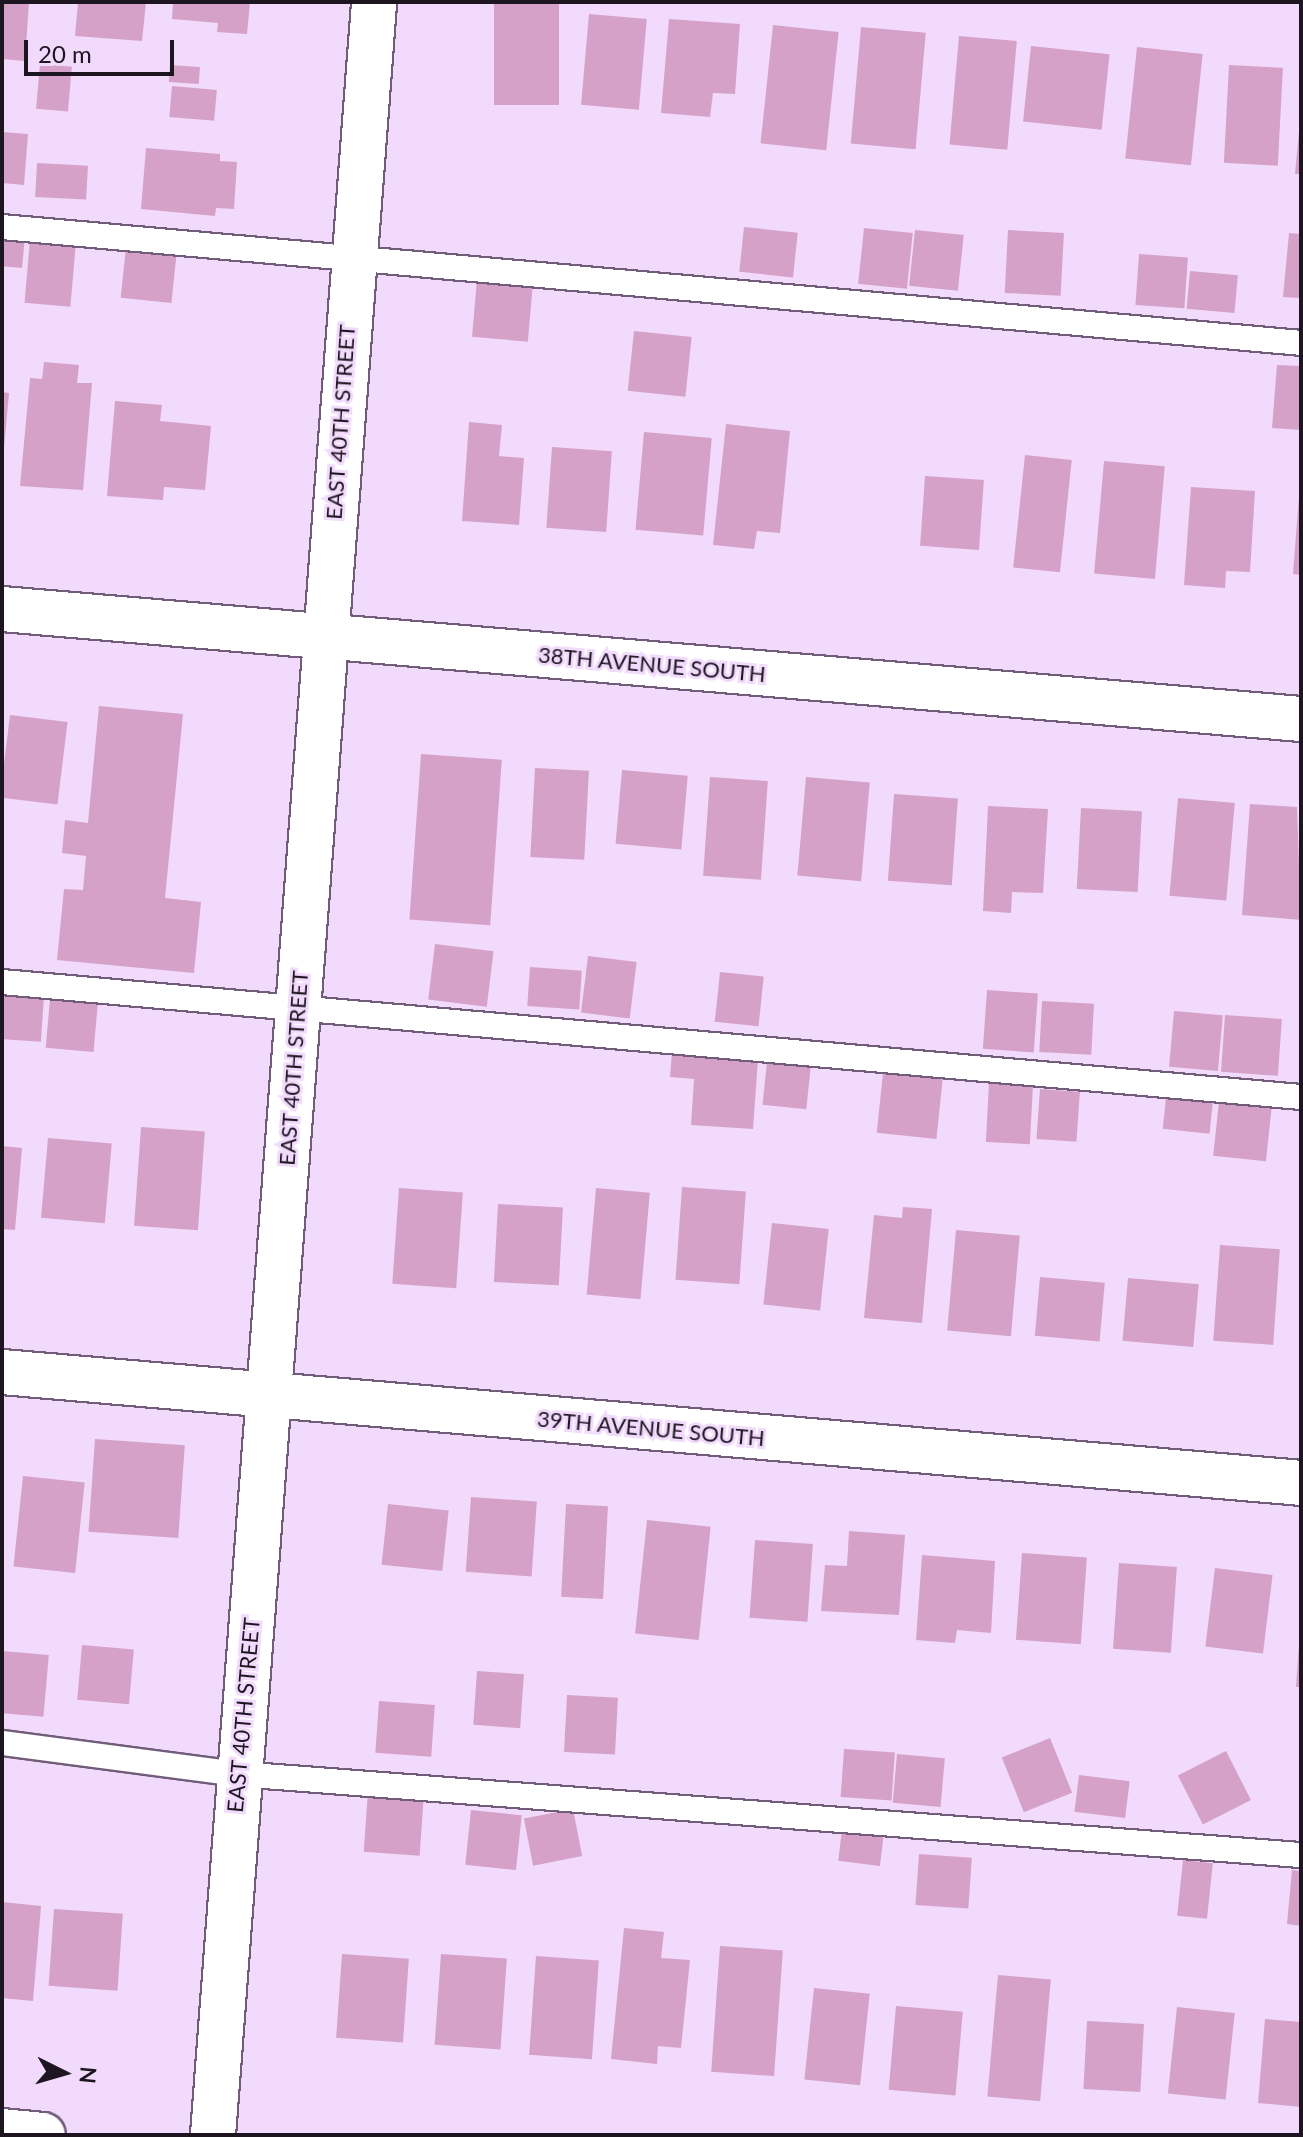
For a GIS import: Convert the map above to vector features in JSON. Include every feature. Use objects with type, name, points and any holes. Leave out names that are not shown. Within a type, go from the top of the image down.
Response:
[{"type":"street","name":"EAST 40TH STREET","points":[[213,2135],[326,636],[351,256],[374,2]]},
{"type":"street","name":"38TH AVENUE SOUTH","points":[[2,609],[1301,719]]},
{"type":"street","name":"39TH AVENUE SOUTH","points":[[2,1372],[1301,1483]]},
{"type":"street","points":[[2,2131],[43,2135]]},
{"type":"lane","points":[[2,227],[1301,343]]},
{"type":"lane","points":[[2,982],[1301,1097]]},
{"type":"lane","points":[[2,1743],[238,1774],[1301,1855]]},
{"type":"building","points":[[2,2],[29,2],[25,61],[2,59]]},
{"type":"building","points":[[78,2],[146,2],[142,41],[75,36]]},
{"type":"building","points":[[173,2],[250,2],[247,34],[217,32],[218,23],[172,19]]},
{"type":"building","points":[[494,2],[559,2],[559,105],[494,105]]},
{"type":"building","points":[[589,14],[647,19],[639,110],[581,105]]},
{"type":"building","points":[[669,19],[740,24],[735,94],[713,93],[710,117],[661,113]]},
{"type":"building","points":[[773,25],[839,32],[826,150],[761,143]]},
{"type":"building","points":[[861,27],[926,33],[916,149],[851,144]]},
{"type":"building","points":[[959,36],[1017,41],[1007,150],[950,145]]},
{"type":"building","points":[[1031,46],[1110,54],[1102,130],[1023,122]]},
{"type":"building","points":[[1137,47],[1203,54],[1191,165],[1125,158]]},
{"type":"building","points":[[40,64],[72,67],[68,112],[36,109]]},
{"type":"building","points":[[170,65],[200,67],[199,84],[169,82]]},
{"type":"building","points":[[1229,65],[1283,68],[1278,166],[1224,163]]},
{"type":"building","points":[[172,86],[217,90],[214,121],[169,117]]},
{"type":"building","points":[[2,132],[28,134],[24,185],[2,183]]},
{"type":"building","points":[[1299,132],[1301,174],[1295,174]]},
{"type":"building","points":[[146,148],[220,154],[220,161],[237,162],[234,209],[216,208],[215,216],[141,209]]},
{"type":"building","points":[[37,163],[88,166],[86,200],[35,197]]},
{"type":"building","points":[[744,227],[798,233],[793,277],[739,272]]},
{"type":"building","points":[[864,228],[913,233],[907,289],[858,284]]},
{"type":"building","points":[[915,230],[964,235],[958,291],[909,286]]},
{"type":"building","points":[[1008,230],[1064,233],[1061,296],[1005,293]]},
{"type":"building","points":[[1289,233],[1301,234],[1301,298],[1283,297]]},
{"type":"building","points":[[2,234],[25,236],[22,268],[2,266]]},
{"type":"building","points":[[30,240],[76,244],[70,307],[25,303]]},
{"type":"building","points":[[126,247],[177,252],[171,303],[121,298]]},
{"type":"building","points":[[1139,254],[1188,257],[1184,308],[1135,305]]},
{"type":"building","points":[[1190,271],[1238,275],[1235,313],[1187,309]]},
{"type":"building","points":[[477,280],[533,285],[528,342],[472,337]]},
{"type":"building","points":[[634,331],[692,337],[685,397],[628,391]]},
{"type":"building","points":[[44,362],[79,365],[77,383],[92,383],[83,490],[20,486],[30,378],[42,379]]},
{"type":"building","points":[[1277,365],[1301,366],[1301,430],[1272,428]]},
{"type":"building","points":[[2,392],[9,393],[4,448],[2,448]]},
{"type":"building","points":[[115,401],[162,405],[160,421],[211,426],[205,490],[164,487],[163,500],[107,496]]},
{"type":"building","points":[[469,422],[502,425],[499,456],[524,458],[519,525],[462,521]]},
{"type":"building","points":[[726,424],[790,431],[780,533],[757,531],[754,549],[713,545]]},
{"type":"building","points":[[644,432],[712,438],[703,536],[635,530]]},
{"type":"building","points":[[552,447],[612,451],[606,532],[546,528]]},
{"type":"building","points":[[1025,455],[1072,460],[1060,572],[1013,567]]},
{"type":"building","points":[[1104,461],[1165,466],[1155,579],[1094,574]]},
{"type":"building","points":[[925,476],[984,480],[979,550],[920,546]]},
{"type":"building","points":[[1191,487],[1255,491],[1250,572],[1226,571],[1225,588],[1184,585]]},
{"type":"building","points":[[1301,496],[1301,575],[1293,574]]},
{"type":"building","points":[[99,706],[183,714],[165,898],[201,902],[194,973],[57,960],[64,889],[83,890],[86,856],[62,853],[65,820],[88,823]]},
{"type":"building","points":[[10,715],[68,722],[57,804],[2,798]]},
{"type":"building","points":[[421,754],[502,760],[490,925],[409,920]]},
{"type":"building","points":[[535,768],[589,771],[584,860],[530,857]]},
{"type":"building","points":[[622,770],[688,776],[681,849],[616,844]]},
{"type":"building","points":[[710,777],[768,781],[761,880],[703,876]]},
{"type":"building","points":[[806,777],[870,783],[861,881],[797,876]]},
{"type":"building","points":[[894,794],[958,798],[952,885],[888,881]]},
{"type":"building","points":[[1178,798],[1235,803],[1226,901],[1169,896]]},
{"type":"building","points":[[1250,804],[1297,807],[1301,920],[1242,915]]},
{"type":"building","points":[[988,806],[1048,809],[1043,893],[1012,892],[1011,913],[983,911]]},
{"type":"building","points":[[1081,808],[1142,811],[1138,892],[1077,889]]},
{"type":"building","points":[[435,944],[494,951],[487,1007],[428,1000]]},
{"type":"building","points":[[588,956],[637,962],[630,1019],[581,1013]]},
{"type":"building","points":[[530,967],[582,971],[579,1010],[527,1006]]},
{"type":"building","points":[[720,972],[764,977],[759,1026],[715,1022]]},
{"type":"building","points":[[987,990],[1038,994],[1034,1052],[983,1049]]},
{"type":"building","points":[[2,995],[44,998],[41,1042],[2,1039]]},
{"type":"building","points":[[50,999],[98,1003],[94,1052],[46,1048]]},
{"type":"building","points":[[1042,1001],[1094,1004],[1091,1055],[1039,1052]]},
{"type":"building","points":[[1174,1011],[1223,1015],[1218,1071],[1169,1067]]},
{"type":"building","points":[[1225,1015],[1282,1019],[1278,1076],[1221,1072]]},
{"type":"building","points":[[672,1052],[758,1059],[753,1129],[691,1125],[694,1079],[670,1077]]},
{"type":"building","points":[[767,1062],[811,1067],[806,1109],[763,1105]]},
{"type":"building","points":[[883,1073],[943,1079],[936,1139],[877,1133]]},
{"type":"building","points":[[989,1083],[1033,1085],[1030,1144],[986,1142]]},
{"type":"building","points":[[1040,1089],[1080,1092],[1076,1142],[1037,1139]]},
{"type":"building","points":[[1166,1098],[1213,1103],[1210,1134],[1163,1129]]},
{"type":"building","points":[[1219,1101],[1272,1107],[1266,1161],[1213,1156]]},
{"type":"building","points":[[141,1127],[205,1131],[198,1230],[134,1226]]},
{"type":"building","points":[[48,1138],[112,1144],[105,1223],[41,1218]]},
{"type":"building","points":[[2,1146],[22,1148],[15,1230],[2,1229]]},
{"type":"building","points":[[682,1187],[746,1191],[739,1284],[676,1280]]},
{"type":"building","points":[[399,1188],[463,1192],[456,1288],[392,1284]]},
{"type":"building","points":[[596,1188],[650,1193],[640,1299],[587,1295]]},
{"type":"building","points":[[498,1204],[563,1207],[559,1285],[494,1282]]},
{"type":"building","points":[[903,1207],[932,1209],[922,1323],[864,1318],[874,1215],[902,1218]]},
{"type":"building","points":[[772,1223],[829,1229],[820,1311],[763,1305]]},
{"type":"building","points":[[956,1230],[1020,1236],[1011,1336],[947,1331]]},
{"type":"building","points":[[1220,1245],[1280,1249],[1273,1345],[1213,1341]]},
{"type":"building","points":[[1040,1277],[1105,1283],[1100,1341],[1035,1336]]},
{"type":"building","points":[[1128,1278],[1199,1284],[1193,1347],[1123,1341]]},
{"type":"building","points":[[95,1439],[185,1445],[178,1538],[89,1532]]},
{"type":"building","points":[[23,1476],[85,1482],[75,1573],[13,1567]]},
{"type":"building","points":[[471,1497],[537,1502],[532,1576],[466,1572]]},
{"type":"building","points":[[388,1504],[449,1510],[442,1571],[382,1565]]},
{"type":"building","points":[[566,1504],[608,1506],[603,1599],[561,1597]]},
{"type":"building","points":[[647,1520],[711,1527],[699,1640],[635,1633]]},
{"type":"building","points":[[849,1531],[905,1535],[899,1615],[821,1611],[825,1565],[847,1566]]},
{"type":"building","points":[[755,1540],[813,1544],[807,1622],[750,1618]]},
{"type":"building","points":[[1022,1553],[1087,1558],[1081,1644],[1016,1640]]},
{"type":"building","points":[[922,1555],[995,1561],[991,1633],[957,1630],[955,1643],[916,1640]]},
{"type":"building","points":[[1119,1563],[1177,1567],[1171,1653],[1113,1649]]},
{"type":"building","points":[[1215,1568],[1273,1575],[1263,1653],[1205,1646]]},
{"type":"building","points":[[82,1645],[134,1650],[129,1704],[77,1700]]},
{"type":"building","points":[[1299,1645],[1301,1687],[1296,1687]]},
{"type":"building","points":[[2,1651],[49,1655],[43,1717],[2,1713]]},
{"type":"building","points":[[477,1671],[524,1674],[520,1728],[473,1725]]},
{"type":"building","points":[[567,1695],[618,1698],[615,1755],[564,1752]]},
{"type":"building","points":[[379,1701],[435,1705],[431,1757],[375,1753]]},
{"type":"building","points":[[1050,1738],[1072,1793],[1024,1812],[1002,1757]]},
{"type":"building","points":[[844,1749],[895,1753],[892,1800],[841,1797]]},
{"type":"building","points":[[1226,1751],[1251,1800],[1203,1825],[1178,1776]]},
{"type":"building","points":[[897,1754],[945,1758],[941,1807],[893,1803]]},
{"type":"building","points":[[1079,1775],[1130,1781],[1125,1818],[1074,1812]]},
{"type":"building","points":[[368,1791],[424,1795],[420,1856],[364,1852]]},
{"type":"building","points":[[573,1809],[582,1856],[533,1866],[524,1819]]},
{"type":"building","points":[[471,1810],[522,1815],[516,1870],[465,1865]]},
{"type":"building","points":[[842,1830],[884,1835],[880,1866],[838,1861]]},
{"type":"building","points":[[919,1854],[972,1858],[968,1909],[915,1905]]},
{"type":"building","points":[[1183,1860],[1213,1863],[1207,1919],[1177,1916]]},
{"type":"building","points":[[1292,1870],[1301,1871],[1301,1926],[1287,1924]]},
{"type":"building","points":[[2,1902],[41,1906],[33,2001],[2,1998]]},
{"type":"building","points":[[54,1909],[123,1914],[117,1991],[49,1986]]},
{"type":"building","points":[[624,1928],[664,1932],[661,1958],[690,1960],[681,2048],[658,2046],[657,2064],[611,2059]]},
{"type":"building","points":[[720,1946],[783,1950],[774,2076],[711,2072]]},
{"type":"building","points":[[342,1954],[409,1959],[403,2042],[336,2038]]},
{"type":"building","points":[[441,1954],[507,1959],[500,2049],[435,2045]]},
{"type":"building","points":[[536,1956],[599,1960],[592,2059],[529,2055]]},
{"type":"building","points":[[998,1975],[1051,1980],[1040,2101],[987,2097]]},
{"type":"building","points":[[814,1988],[870,1994],[860,2085],[804,2079]]},
{"type":"building","points":[[896,2006],[963,2012],[955,2096],[889,2090]]},
{"type":"building","points":[[1177,2007],[1235,2013],[1226,2100],[1168,2094]]},
{"type":"building","points":[[1265,2019],[1301,2022],[1301,2107],[1258,2103]]},
{"type":"building","points":[[1087,2021],[1144,2024],[1140,2092],[1083,2089]]}]
